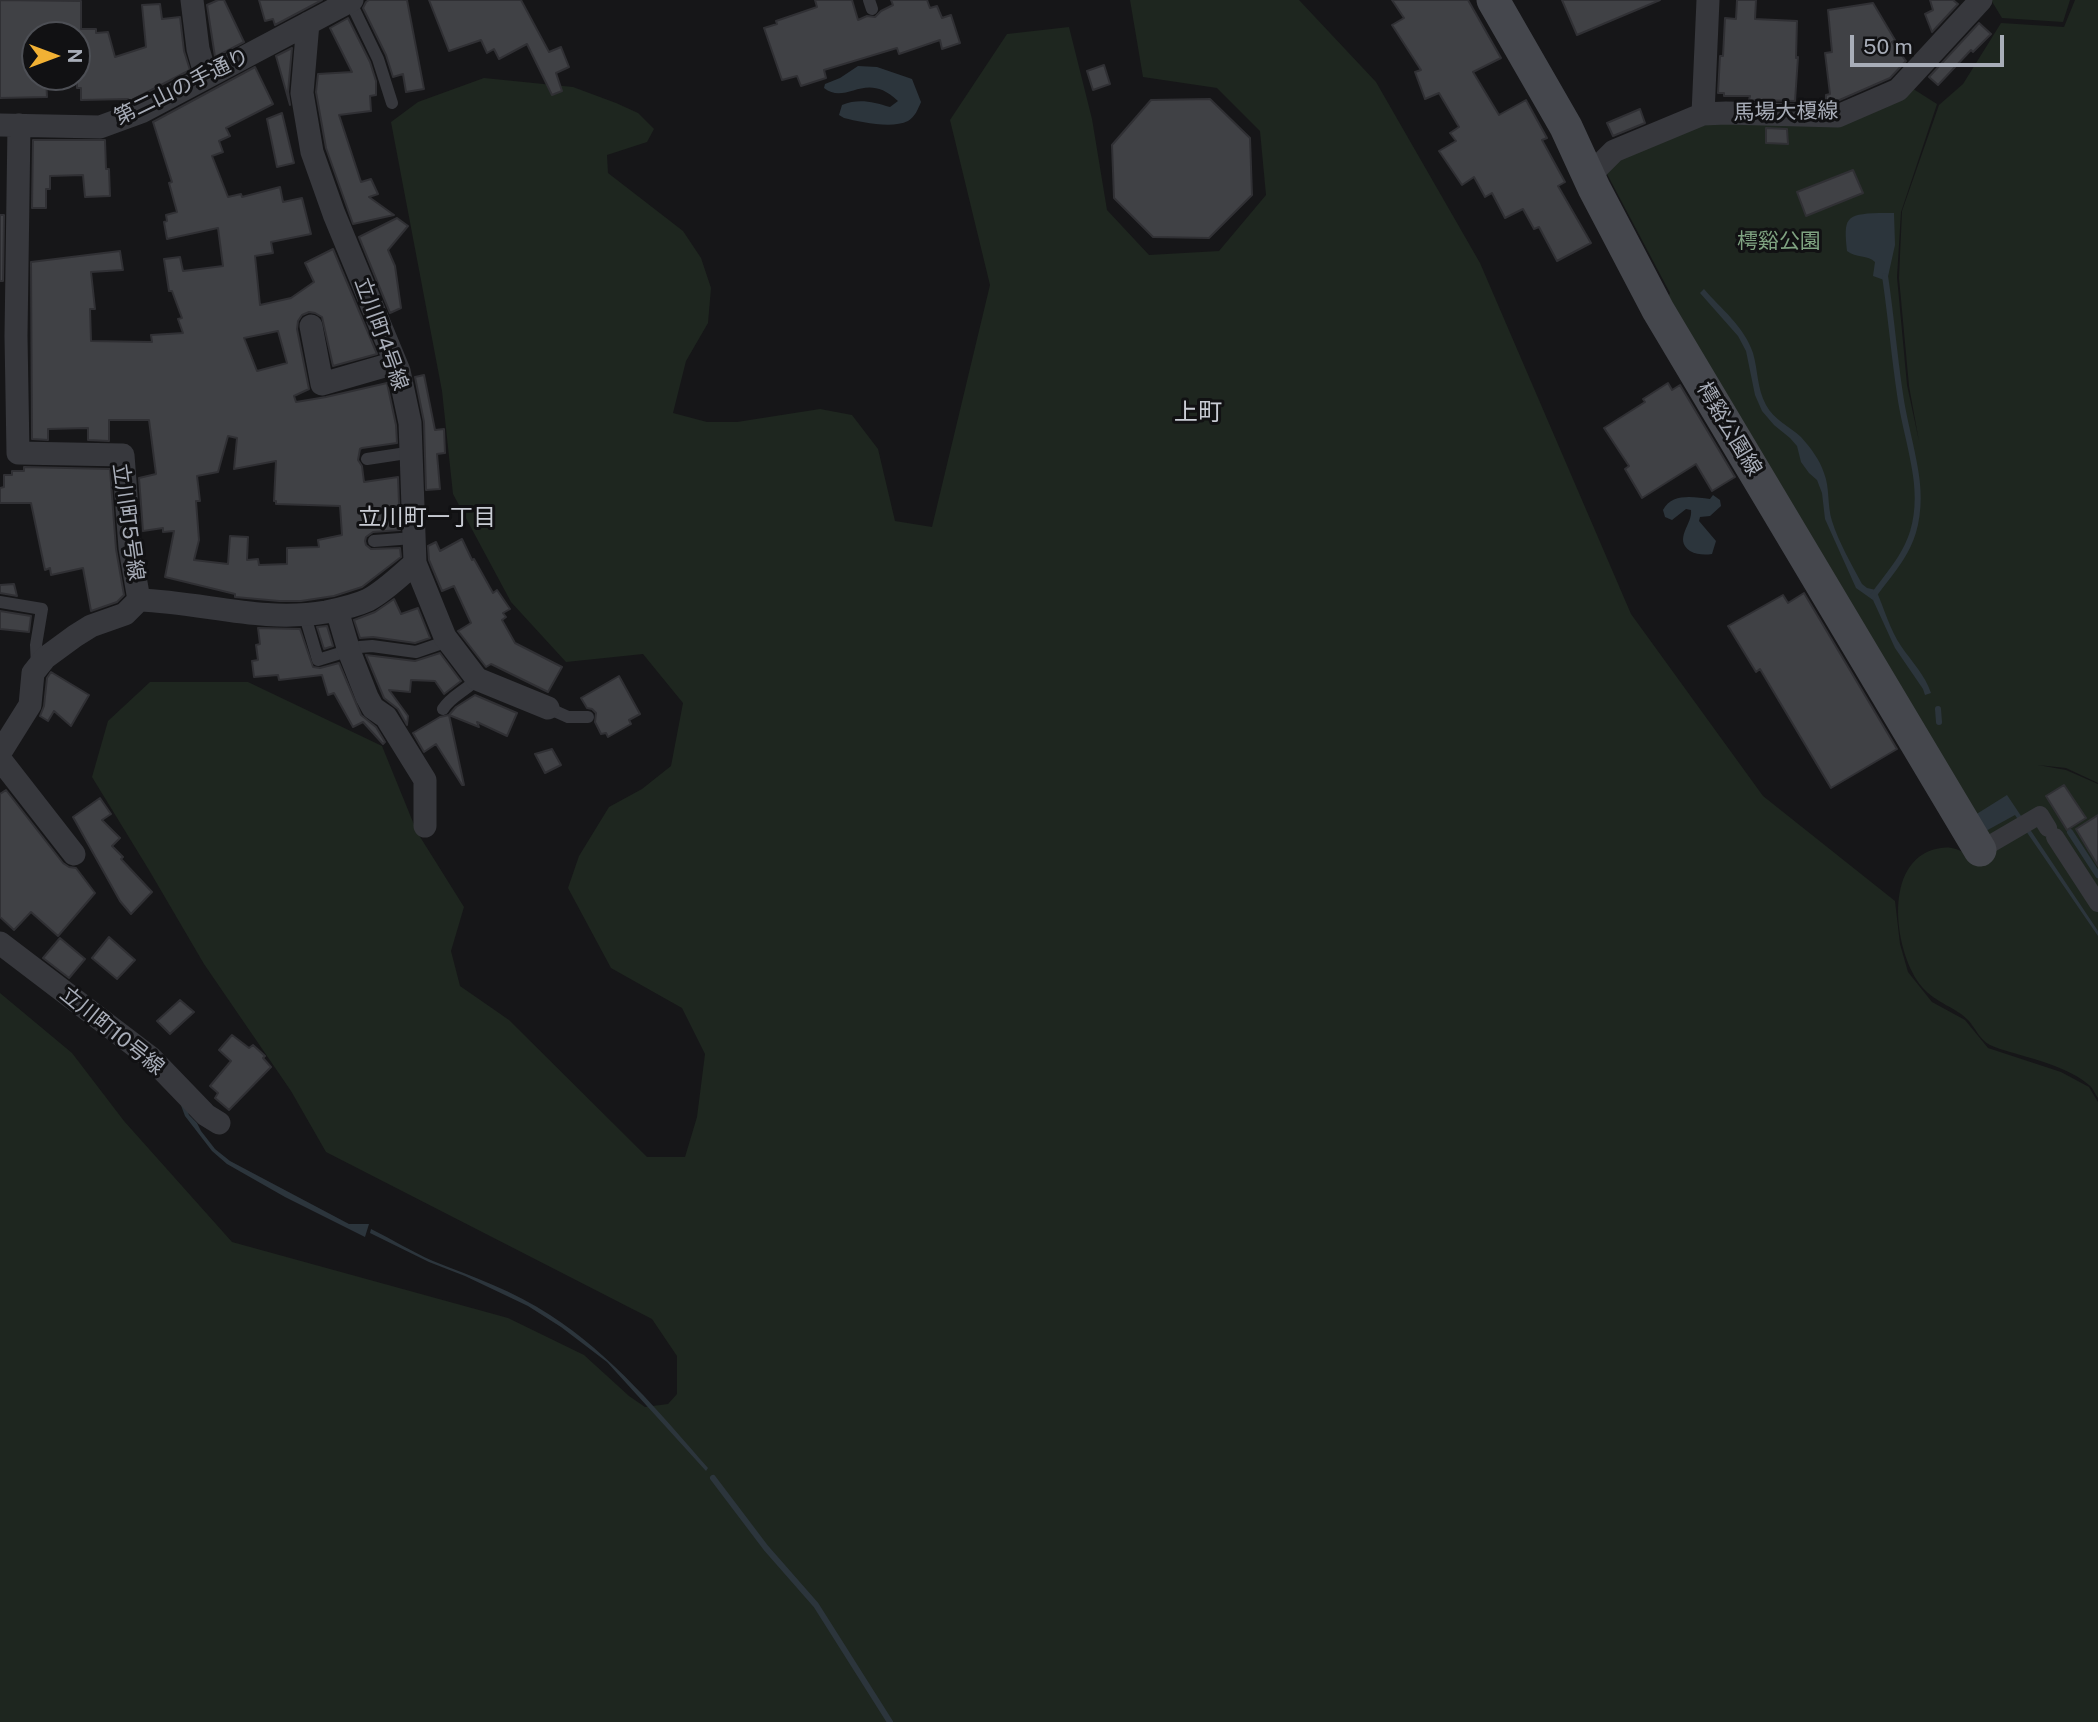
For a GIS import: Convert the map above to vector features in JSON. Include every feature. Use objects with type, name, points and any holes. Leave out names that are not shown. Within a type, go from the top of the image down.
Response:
[{"type":"main road","name":"樗谿公園線","points":[[1493,0],[1566,127],[1658,310],[1980,850]]},
{"type":"street","points":[[192,0],[198,49],[206,77]]},
{"type":"street","name":"馬場大榎線","points":[[1708,0],[1703,114],[1838,117],[1898,90],[1981,0]]},
{"type":"street","name":"第二山の手通り","points":[[10,125],[100,127],[141,112],[351,1]]},
{"type":"street","name":"立川町4号線","points":[[308,23],[302,93],[312,152],[334,215],[399,372],[410,423],[415,563],[445,637],[477,678]]},
{"type":"street","points":[[1589,176],[1614,151],[1703,114]]},
{"type":"street","name":"立川町5号線","points":[[10,125],[18,453],[123,455],[130,548],[139,600]]},
{"type":"street","points":[[311,326],[322,384],[395,363]]},
{"type":"street","points":[[0,753],[30,705],[33,674],[37,667],[51,653],[90,626],[125,614],[139,600],[170,601],[256,615],[305,616],[357,605],[370,599],[415,563]]},
{"type":"street","points":[[337,610],[349,651],[370,703],[386,717],[425,780],[425,826]]},
{"type":"street","points":[[477,678],[548,708]]},
{"type":"street","points":[[0,759],[74,854]]},
{"type":"street","points":[[1980,850],[2040,815],[2098,903]]},
{"type":"street","name":"立川町10号線","points":[[0,943],[151,1058],[206,1115],[219,1123]]},
{"type":"lane","points":[[351,1],[378,59],[392,103]]},
{"type":"lane","points":[[367,459],[412,452]]},
{"type":"lane","points":[[374,541],[413,538]]},
{"type":"lane","points":[[0,602],[42,609],[36,645],[37,667]]},
{"type":"lane","points":[[305,616],[318,660],[372,646],[416,652],[448,641]]},
{"type":"lane","points":[[443,709],[448,701],[467,690],[477,678]]},
{"type":"lane","points":[[548,708],[568,717],[588,717]]},
{"type":"green space","points":[[1130,0],[1299,0],[1376,82],[1480,263],[1631,614],[1763,796],[1895,901],[1900,944],[1908,972],[1932,1002],[1965,1020],[1988,1048],[2061,1072],[2089,1087],[2098,1102],[2098,1722],[0,1722],[0,993],[72,1053],[124,1121],[232,1242],[508,1318],[584,1355],[645,1407],[668,1404],[677,1394],[677,1356],[652,1319],[326,1152],[291,1091],[204,964],[92,777],[108,721],[150,682],[248,682],[382,746],[417,832],[464,907],[451,951],[460,986],[509,1020],[647,1157],[685,1157],[697,1117],[705,1054],[682,1008],[611,968],[568,888],[579,856],[609,807],[642,789],[671,766],[683,703],[643,654],[566,662],[511,602],[453,494],[442,391],[391,122],[418,102],[484,78],[573,87],[638,113],[654,129],[647,142],[607,155],[608,173],[683,231],[701,258],[711,288],[708,323],[686,361],[673,413],[707,422],[737,422],[820,409],[852,415],[878,449],[895,521],[932,527],[990,285],[950,120],[1007,34],[1069,27],[1092,119],[1107,210],[1149,255],[1219,251],[1266,195],[1260,131],[1217,88],[1143,77]]},
{"type":"green space","points":[[1991,0],[2070,0],[2063,22],[2002,18]]},
{"type":"green space","name":"樗谿公園","points":[[2075,0],[2098,0],[2098,783],[2066,768],[2038,765],[2066,770],[2098,784],[2098,1098],[2090,1086],[2072,1074],[1987,1043],[1964,1016],[1928,993],[1913,973],[1900,934],[1898,913],[1900,892],[1906,874],[1916,859],[1932,850],[1950,848],[1967,855],[1666,302],[1670,293],[1607,174],[1618,159],[1708,121],[1835,122],[1907,85],[1937,104],[1901,212],[1897,277],[1907,385],[1919,441],[1909,386],[1899,278],[1902,211],[1939,105],[1963,84],[2001,23],[2064,27]]},
{"type":"shaded area","points":[[858,66],[877,67],[912,79],[921,102],[913,117],[901,123],[885,125],[839,115],[842,105],[848,103],[866,102],[890,107],[898,101],[876,88],[841,93],[824,88],[825,84]]},
{"type":"shaded area","points":[[1894,213],[1895,245],[1887,281],[1873,276],[1875,262],[1847,251],[1846,232],[1849,220],[1859,215]]},
{"type":"shaded area","points":[[1704,289],[1738,326],[1749,343],[1755,359],[1761,393],[1769,410],[1801,437],[1817,459],[1826,479],[1829,509],[1842,545],[1862,584],[1876,590],[1897,640],[1922,674],[1931,693],[1925,695],[1895,648],[1873,600],[1856,588],[1825,519],[1822,493],[1817,480],[1801,462],[1797,446],[1762,411],[1755,395],[1746,351],[1738,336],[1700,293]]},
{"type":"shaded area","points":[[1713,495],[1720,500],[1721,506],[1710,516],[1700,517],[1699,521],[1716,541],[1712,554],[1695,553],[1683,542],[1691,510],[1686,509],[1672,520],[1665,517],[1663,510],[1677,499],[1710,499]]},
{"type":"shaded area","points":[[2007,795],[2098,931],[2098,936],[2015,815],[1984,832],[1975,815]]},
{"type":"shaded area","points":[[148,1068],[183,1097],[189,1115],[215,1149],[230,1161],[349,1224],[369,1224],[365,1237],[227,1164],[212,1151],[185,1116],[179,1100]]},
{"type":"shaded area","points":[[371,1229],[425,1257],[522,1299],[573,1331],[615,1366],[634,1386],[708,1468],[706,1471],[607,1362],[561,1327],[528,1306],[370,1233]]},
{"type":"building","points":[[0,0],[81,1],[81,21],[21,21],[21,91],[47,91],[47,97],[0,98]]},
{"type":"building","points":[[224,0],[244,42],[215,57],[207,5]]},
{"type":"building","points":[[259,0],[322,0],[275,25],[273,19],[265,21]]},
{"type":"building","points":[[369,0],[407,0],[424,89],[406,92],[403,74],[393,77],[386,55],[363,8]]},
{"type":"building","points":[[429,0],[521,0],[549,52],[561,47],[569,67],[556,73],[562,91],[552,95],[527,44],[499,59],[494,49],[487,53],[481,40],[449,51]]},
{"type":"building","points":[[815,0],[852,0],[858,20],[867,16],[875,17],[893,5],[891,0],[927,0],[930,8],[937,6],[942,18],[951,15],[960,43],[942,49],[940,40],[899,54],[897,48],[824,70],[826,78],[801,86],[797,76],[782,80],[764,28],[817,7]]},
{"type":"building","points":[[1392,0],[1468,0],[1501,58],[1473,72],[1499,115],[1526,100],[1547,138],[1542,140],[1565,182],[1558,186],[1591,243],[1557,261],[1539,227],[1534,229],[1523,209],[1505,218],[1492,193],[1485,197],[1474,177],[1462,185],[1439,151],[1456,141],[1450,133],[1459,127],[1439,93],[1425,99],[1415,72],[1421,70],[1392,25],[1404,18]]},
{"type":"building","points":[[1562,0],[1660,0],[1577,35]]},
{"type":"building","points":[[1737,0],[1756,0],[1755,19],[1797,21],[1795,101],[1749,100],[1750,96],[1724,96],[1724,93],[1718,93],[1725,18],[1736,19]]},
{"type":"building","points":[[1930,0],[1953,0],[1958,4],[1932,32],[1925,14],[1933,10]]},
{"type":"building","points":[[1873,3],[1895,40],[1892,42],[1906,61],[1890,78],[1835,102],[1826,102],[1826,95],[1830,94],[1825,53],[1832,52],[1828,10]]},
{"type":"building","points":[[160,4],[162,19],[180,17],[184,51],[190,70],[128,102],[128,99],[81,100],[81,91],[91,91],[91,29],[96,29],[96,33],[108,32],[115,57],[146,47],[142,5]]},
{"type":"building","points":[[348,18],[370,62],[376,81],[376,95],[370,96],[371,111],[339,115],[361,182],[371,179],[378,194],[369,197],[394,215],[353,224],[326,148],[316,92],[318,74],[352,72],[330,28]]},
{"type":"building","points":[[1979,23],[1991,34],[1973,52],[1971,50],[1938,85],[1929,77]]},
{"type":"building","points":[[292,48],[288,92],[290,105],[276,56]]},
{"type":"building","points":[[1104,65],[1110,84],[1093,90],[1087,71]]},
{"type":"building","points":[[255,67],[273,104],[226,128],[230,136],[219,141],[223,152],[212,156],[228,197],[241,194],[242,197],[280,187],[283,202],[302,198],[311,234],[271,242],[273,253],[255,256],[260,305],[291,298],[314,282],[305,263],[333,249],[377,354],[333,366],[322,317],[309,312],[302,315],[298,321],[297,329],[309,389],[294,396],[296,402],[387,383],[397,443],[362,448],[358,460],[362,466],[364,482],[398,477],[400,530],[373,532],[365,541],[371,549],[400,548],[401,557],[362,587],[334,596],[279,601],[235,597],[235,594],[165,577],[174,531],[163,532],[163,528],[143,531],[139,478],[156,474],[149,420],[109,420],[109,441],[88,440],[88,428],[48,429],[48,440],[32,439],[31,262],[120,251],[123,270],[91,272],[95,309],[90,309],[91,341],[152,342],[151,335],[183,333],[178,319],[182,318],[172,291],[169,291],[164,259],[180,257],[183,271],[223,266],[218,228],[167,239],[164,222],[167,221],[166,215],[177,212],[169,183],[172,182],[153,122]],"holes":[[[278,331],[287,363],[257,371],[244,338]],[[228,436],[237,438],[234,469],[276,461],[276,504],[340,506],[342,535],[318,540],[319,547],[287,548],[287,564],[259,565],[258,559],[247,560],[248,537],[230,536],[228,564],[194,560],[199,540],[196,501],[200,501],[197,476],[218,472]]]},
{"type":"building","points":[[1210,99],[1250,138],[1252,195],[1209,238],[1153,237],[1114,198],[1112,145],[1151,100]]},
{"type":"building","points":[[1640,109],[1645,123],[1613,136],[1607,123]]},
{"type":"building","points":[[282,113],[294,163],[277,167],[267,119]]},
{"type":"building","points":[[1766,128],[1787,129],[1788,144],[1766,143]]},
{"type":"building","points":[[33,140],[105,140],[110,196],[85,197],[83,175],[50,176],[50,189],[46,189],[46,208],[32,208]]},
{"type":"building","points":[[1853,170],[1863,193],[1806,216],[1797,192]]},
{"type":"building","points":[[0,215],[4,215],[3,281],[0,281]]},
{"type":"building","points":[[397,218],[408,226],[388,250],[395,266],[401,308],[390,313],[359,237]]},
{"type":"building","points":[[424,375],[435,430],[444,429],[445,453],[437,454],[440,489],[426,490],[424,422],[415,377]]},
{"type":"building","points":[[1668,383],[1672,390],[1680,385],[1735,477],[1712,491],[1696,464],[1642,498],[1625,469],[1629,466],[1604,428],[1645,402],[1643,399]]},
{"type":"building","points":[[24,467],[110,469],[116,549],[124,595],[117,602],[91,611],[83,568],[51,575],[50,568],[45,570],[31,503],[0,503],[0,488],[4,487],[4,475],[12,475],[12,471],[24,471]]},
{"type":"building","points":[[462,539],[493,593],[497,590],[510,609],[503,613],[506,617],[502,620],[515,643],[562,667],[548,692],[491,664],[486,667],[458,631],[471,623],[454,586],[442,591],[429,560],[428,546],[436,542],[440,551]]},
{"type":"building","points":[[14,584],[17,596],[0,593],[0,585]]},
{"type":"building","points":[[1804,593],[1897,749],[1831,788],[1760,669],[1756,672],[1728,626],[1783,595],[1788,603]]},
{"type":"building","points":[[394,599],[401,614],[418,608],[430,638],[415,643],[373,637],[360,638],[354,620],[375,612]]},
{"type":"building","points":[[0,611],[31,616],[29,632],[0,629]]},
{"type":"building","points":[[327,626],[333,646],[324,649],[317,627]]},
{"type":"building","points":[[258,628],[300,629],[313,667],[339,663],[361,715],[376,727],[385,742],[383,744],[363,722],[353,727],[334,693],[328,695],[322,675],[279,680],[278,675],[254,677],[252,661],[258,660],[256,645],[260,644]]},
{"type":"building","points":[[440,653],[461,681],[444,694],[435,681],[411,680],[410,692],[389,690],[408,716],[407,725],[398,709],[384,698],[366,655],[415,661]]},
{"type":"building","points":[[51,672],[89,695],[71,726],[54,711],[48,721],[40,716],[44,706],[47,678]]},
{"type":"building","points":[[619,676],[640,714],[629,720],[631,724],[608,737],[606,733],[601,734],[595,722],[596,713],[587,708],[581,698]]},
{"type":"building","points":[[475,695],[517,713],[507,736],[477,722],[479,727],[449,715]]},
{"type":"building","points":[[449,715],[464,785],[436,744],[424,752],[413,733],[440,717]]},
{"type":"building","points":[[552,749],[561,765],[545,773],[535,754]]},
{"type":"building","points":[[2064,785],[2086,818],[2067,830],[2046,796]]},
{"type":"building","points":[[6,790],[63,863],[76,868],[95,893],[58,936],[31,912],[14,930],[0,917],[0,794]]},
{"type":"building","points":[[100,798],[111,814],[102,820],[120,838],[112,846],[152,892],[131,914],[120,901],[73,817]]},
{"type":"building","points":[[2098,815],[2098,866],[2076,829]]},
{"type":"building","points":[[109,937],[135,960],[117,979],[92,958]]},
{"type":"building","points":[[60,938],[85,959],[69,978],[43,958]]},
{"type":"building","points":[[180,1000],[194,1012],[170,1034],[157,1021]]},
{"type":"building","points":[[232,1035],[249,1048],[253,1045],[265,1056],[263,1058],[271,1067],[229,1110],[215,1098],[218,1093],[210,1086],[231,1061],[219,1050]]},
{"type":"waterway","points":[[1873,596],[1896,566],[1910,541],[1917,515],[1918,498],[1900,394],[1885,276]]},
{"type":"waterway","points":[[1938,709],[1939,722]]},
{"type":"waterway","points":[[2070,832],[2098,875]]},
{"type":"waterway","points":[[713,1478],[766,1548],[816,1605],[890,1722]]},
{"type":"district","name":"上町","points":[[1198,413]]},
{"type":"district","name":"立川町一丁目","points":[[427,518]]}]
